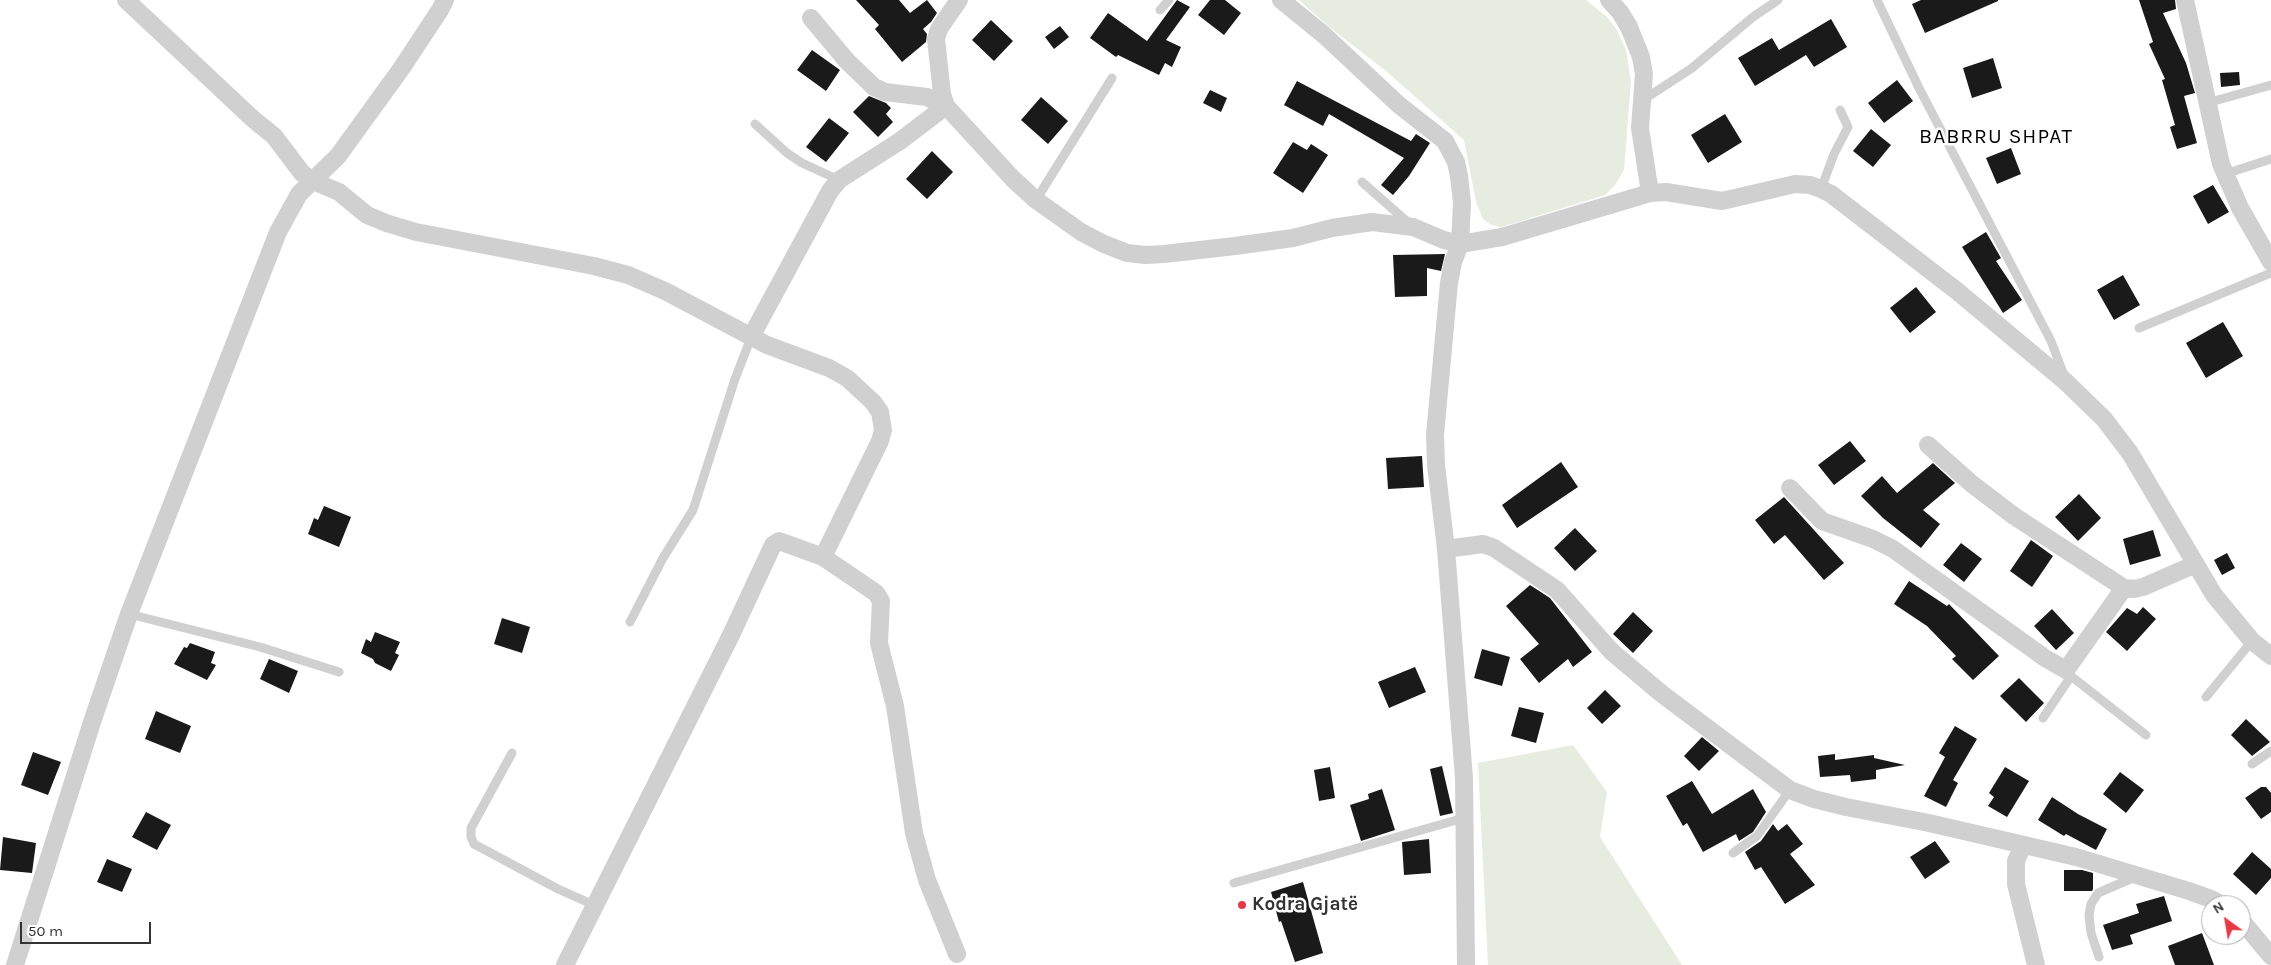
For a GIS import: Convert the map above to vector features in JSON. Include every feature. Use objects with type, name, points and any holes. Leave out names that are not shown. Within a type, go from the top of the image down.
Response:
[{"type":"street","points":[[126,0],[252,119],[274,136],[302,173],[313,181],[339,192],[367,215],[416,232],[594,266],[628,275],[664,291],[767,345],[829,368],[847,378],[880,412],[883,430],[824,557]]},
{"type":"street","points":[[15,965],[93,719],[129,614],[278,232],[298,194],[338,156],[401,70],[445,0]]},
{"type":"street","points":[[946,106],[942,94],[936,39],[939,29],[959,0]]},
{"type":"street","points":[[1281,0],[1324,35],[1399,105],[1445,141],[1456,162],[1459,176],[1462,203],[1460,244],[1453,262],[1450,283],[1435,435],[1436,465],[1446,549],[1459,700],[1464,818],[1466,965]]},
{"type":"street","points":[[1609,0],[1620,12],[1636,42],[1644,74],[1640,128],[1650,193]]},
{"type":"street","points":[[2185,0],[2215,142],[2225,174],[2240,208],[2271,262]]},
{"type":"street","points":[[811,18],[847,61],[874,87],[885,92],[927,97],[946,106],[1036,200],[1081,232],[1127,253],[1146,255],[1293,238],[1354,224],[1382,222],[1413,227],[1444,240],[1460,244],[1502,237],[1650,193],[1666,192],[1722,201],[1795,184],[1810,185],[1821,189],[1831,194],[1957,290],[2066,382],[2119,436],[2214,595],[2252,641],[2271,656]]},
{"type":"street","points":[[752,336],[821,206],[839,180],[900,141],[946,106]]},
{"type":"street","points":[[1928,445],[1972,484],[2014,516],[2124,588],[2134,589],[2143,587],[2196,564]]},
{"type":"street","points":[[1790,488],[1822,521],[1873,539],[1894,549],[2045,658],[2069,673],[2124,588]]},
{"type":"street","points":[[565,965],[731,635],[773,545],[779,541],[784,541],[824,557],[872,589],[881,601],[879,643],[895,706],[914,833],[927,880],[957,954]]},
{"type":"street","points":[[1446,549],[1483,544],[1494,548],[1557,590],[1612,652],[1662,694],[1790,790],[1846,808],[1929,823],[2076,857],[2201,895]]},
{"type":"street","points":[[2023,845],[2016,860],[2016,884],[2036,965]]},
{"type":"street","points":[[2251,932],[2271,956]]},
{"type":"lane","points":[[1160,10],[1169,0]]},
{"type":"lane","points":[[1643,100],[1692,68],[1753,17],[1778,0]]},
{"type":"lane","points":[[1877,0],[1920,88],[2052,341],[2066,382]]},
{"type":"lane","points":[[1036,200],[1112,78]]},
{"type":"lane","points":[[2207,103],[2271,85]]},
{"type":"lane","points":[[1821,189],[1834,154],[1848,127],[1840,110]]},
{"type":"lane","points":[[755,124],[787,153],[802,163],[839,180]]},
{"type":"lane","points":[[2225,174],[2271,159]]},
{"type":"lane","points":[[1362,182],[1413,227]]},
{"type":"lane","points":[[2140,328],[2271,273]]},
{"type":"lane","points":[[630,622],[663,558],[694,510],[734,379],[752,336]]},
{"type":"lane","points":[[129,614],[260,647],[339,672]]},
{"type":"lane","points":[[2206,696],[2252,641]]},
{"type":"lane","points":[[2043,718],[2069,673],[2146,735]]},
{"type":"lane","points":[[2252,764],[2271,751]]},
{"type":"lane","points":[[512,753],[471,828],[471,837],[474,844],[541,880],[596,906]]},
{"type":"lane","points":[[1733,853],[1757,836],[1790,790]]},
{"type":"lane","points":[[1234,883],[1464,818]]},
{"type":"lane","points":[[2099,957],[2091,934],[2089,915],[2091,904],[2098,893],[2138,876]]},
{"type":"shaded area","points":[[1299,0],[1586,0],[1607,17],[1617,30],[1626,50],[1631,81],[1624,170],[1615,185],[1605,195],[1501,227],[1491,225],[1483,219],[1476,202],[1464,140],[1386,71],[1328,26]]},
{"type":"shaded area","points":[[1573,745],[1607,792],[1600,837],[1682,965],[1488,965],[1478,763]]},
{"type":"building","points":[[856,0],[899,0],[910,13],[927,0],[937,13],[923,29],[927,34],[926,42],[902,62],[875,29],[879,25]]},
{"type":"building","points":[[1177,0],[1190,7],[1166,40],[1181,47],[1172,67],[1165,63],[1159,75],[1118,55],[1116,57],[1090,38],[1108,13],[1147,41]]},
{"type":"building","points":[[1210,0],[1225,0],[1241,13],[1224,35],[1198,15]]},
{"type":"building","points":[[1921,0],[1998,1],[1925,33],[1912,4]]},
{"type":"building","points":[[2139,0],[2175,0],[2176,9],[2163,13],[2186,63],[2195,93],[2184,96],[2197,143],[2177,149],[2170,127],[2175,125],[2162,80],[2165,79],[2149,44],[2153,42]]},
{"type":"building","points":[[1831,19],[1847,47],[1814,67],[1806,55],[1755,86],[1738,58],[1772,38],[1779,50]]},
{"type":"building","points":[[991,20],[1013,41],[994,61],[972,40]]},
{"type":"building","points":[[1060,26],[1069,37],[1054,49],[1045,37]]},
{"type":"building","points":[[812,50],[840,70],[826,91],[797,70]]},
{"type":"building","points":[[1993,58],[2002,88],[1972,98],[1963,68]]},
{"type":"building","points":[[2239,72],[2240,85],[2221,87],[2220,73]]},
{"type":"building","points":[[1897,80],[1913,101],[1884,123],[1868,103]]},
{"type":"building","points":[[1297,81],[1411,141],[1416,134],[1430,143],[1409,176],[1393,195],[1381,185],[1404,158],[1329,114],[1323,126],[1284,105]]},
{"type":"building","points":[[1210,90],[1227,98],[1221,112],[1203,103]]},
{"type":"building","points":[[869,96],[886,103],[891,108],[886,114],[893,122],[878,137],[853,112]]},
{"type":"building","points":[[1041,97],[1068,121],[1048,144],[1021,120]]},
{"type":"building","points":[[1725,114],[1742,142],[1708,163],[1691,135]]},
{"type":"building","points":[[829,118],[849,133],[826,162],[806,147]]},
{"type":"building","points":[[1871,129],[1891,145],[1873,167],[1853,151]]},
{"type":"building","points":[[1293,142],[1307,150],[1311,144],[1328,155],[1303,193],[1273,173]]},
{"type":"building","points":[[2011,148],[2021,174],[1997,184],[1986,158]]},
{"type":"building","points":[[932,151],[953,172],[927,199],[906,179]]},
{"type":"building","points":[[2213,185],[2229,212],[2208,224],[2193,196]]},
{"type":"building","points":[[1986,232],[2001,258],[1996,261],[2022,300],[2003,313],[1962,247]]},
{"type":"building","points":[[1445,254],[1441,271],[1427,268],[1427,296],[1395,297],[1393,255]]},
{"type":"building","points":[[2123,275],[2140,305],[2114,320],[2097,290]]},
{"type":"building","points":[[1916,287],[1936,312],[1910,333],[1890,308]]},
{"type":"building","points":[[2223,322],[2243,356],[2206,378],[2186,343]]},
{"type":"building","points":[[1850,441],[1866,461],[1834,485],[1818,465]]},
{"type":"building","points":[[1422,456],[1424,487],[1388,489],[1386,458]]},
{"type":"building","points":[[1561,462],[1578,487],[1517,528],[1502,505]]},
{"type":"building","points":[[1933,463],[1955,483],[1923,510],[1940,524],[1921,548],[1883,518],[1861,496],[1882,476],[1897,493]]},
{"type":"building","points":[[2079,494],[2101,518],[2078,541],[2055,517]]},
{"type":"building","points":[[1784,497],[1844,563],[1824,580],[1785,535],[1774,544],[1755,520]]},
{"type":"building","points":[[324,506],[351,517],[339,547],[308,534],[314,518],[318,520]]},
{"type":"building","points":[[1575,528],[1597,551],[1575,571],[1554,548]]},
{"type":"building","points":[[2153,530],[2161,556],[2130,565],[2123,539]]},
{"type":"building","points":[[2031,540],[2053,556],[2032,587],[2010,571]]},
{"type":"building","points":[[1961,543],[1982,559],[1964,582],[1943,565]]},
{"type":"building","points":[[2227,553],[2235,568],[2222,575],[2214,560]]},
{"type":"building","points":[[1909,581],[1947,606],[1949,604],[1999,656],[1973,680],[1952,659],[1956,656],[1927,626],[1894,604]]},
{"type":"building","points":[[1530,585],[1550,598],[1592,652],[1573,667],[1568,659],[1539,683],[1520,659],[1539,644],[1506,606]]},
{"type":"building","points":[[2143,607],[2156,619],[2127,651],[2106,632],[2127,608],[2137,614]]},
{"type":"building","points":[[2052,609],[2074,633],[2056,650],[2034,626]]},
{"type":"building","points":[[1633,612],[1653,631],[1633,653],[1613,634]]},
{"type":"building","points":[[502,618],[530,627],[522,653],[494,644]]},
{"type":"building","points":[[375,632],[400,642],[395,653],[399,655],[391,671],[361,653],[366,639],[371,642]]},
{"type":"building","points":[[190,643],[215,652],[211,663],[216,665],[207,680],[174,664],[184,647],[187,648]]},
{"type":"building","points":[[1482,649],[1510,657],[1502,686],[1474,678]]},
{"type":"building","points":[[269,659],[298,671],[289,693],[260,679]]},
{"type":"building","points":[[1415,667],[1426,692],[1389,708],[1378,682]]},
{"type":"building","points":[[2019,678],[2044,703],[2026,722],[2000,696]]},
{"type":"building","points":[[1605,690],[1621,706],[1602,724],[1587,708]]},
{"type":"building","points":[[1519,707],[1544,713],[1536,743],[1511,736]]},
{"type":"building","points":[[156,711],[191,726],[180,753],[145,739]]},
{"type":"building","points":[[2246,719],[2270,742],[2252,756],[2231,735]]},
{"type":"building","points":[[1955,726],[1977,739],[1953,780],[1958,783],[1946,807],[1924,796],[1945,757],[1939,753]]},
{"type":"building","points":[[1702,737],[1719,751],[1699,771],[1684,756]]},
{"type":"building","points":[[33,752],[61,762],[48,795],[21,785]]},
{"type":"building","points":[[1835,754],[1835,760],[1874,755],[1874,758],[1905,765],[1876,770],[1876,779],[1851,782],[1850,775],[1820,777],[1818,756]]},
{"type":"building","points":[[1442,766],[1453,813],[1440,816],[1430,769]]},
{"type":"building","points":[[1330,767],[1335,798],[1319,801],[1314,770]]},
{"type":"building","points":[[2005,767],[2029,781],[2007,817],[1988,806],[1994,797],[1989,793]]},
{"type":"building","points":[[2120,772],[2144,790],[2126,813],[2103,794]]},
{"type":"building","points":[[1692,781],[1712,814],[1753,789],[1766,812],[1753,832],[1739,841],[1736,834],[1703,852],[1687,823],[1683,826],[1666,796]]},
{"type":"building","points":[[2261,787],[2266,787],[2271,793],[2271,812],[2261,819],[2245,798]]},
{"type":"building","points":[[1382,789],[1395,830],[1361,841],[1350,805],[1369,799],[1368,794]]},
{"type":"building","points":[[2052,797],[2078,814],[2107,829],[2096,850],[2066,834],[2064,836],[2038,820]]},
{"type":"building","points":[[146,812],[171,825],[157,850],[132,837]]},
{"type":"building","points":[[1773,824],[1778,831],[1787,824],[1803,844],[1790,854],[1815,885],[1785,904],[1761,867],[1755,870],[1745,852],[1761,841]]},
{"type":"building","points":[[3,837],[36,843],[32,873],[0,870]]},
{"type":"building","points":[[1429,839],[1431,873],[1404,875],[1402,842]]},
{"type":"building","points":[[1935,841],[1950,862],[1925,879],[1910,857]]},
{"type":"building","points":[[2252,852],[2271,869],[2271,878],[2256,895],[2233,874]]},
{"type":"building","points":[[107,859],[132,869],[122,892],[97,882]]},
{"type":"building","points":[[2064,870],[2082,870],[2093,873],[2092,891],[2064,891]]},
{"type":"building","points":[[1303,882],[1323,953],[1295,962],[1281,921],[1279,922],[1271,892]]},
{"type":"building","points":[[2164,896],[2172,921],[2130,935],[2133,944],[2112,950],[2103,925],[2139,913],[2136,904]]},
{"type":"building","points":[[2201,933],[2201,945],[2206,945],[2214,965],[2175,965],[2168,946]]},
{"type":"place","name":"Kodra Gjatë","points":[[1242,905]]},
{"type":"district","name":"BABRRU SHPAT","points":[[1996,137]]}]
